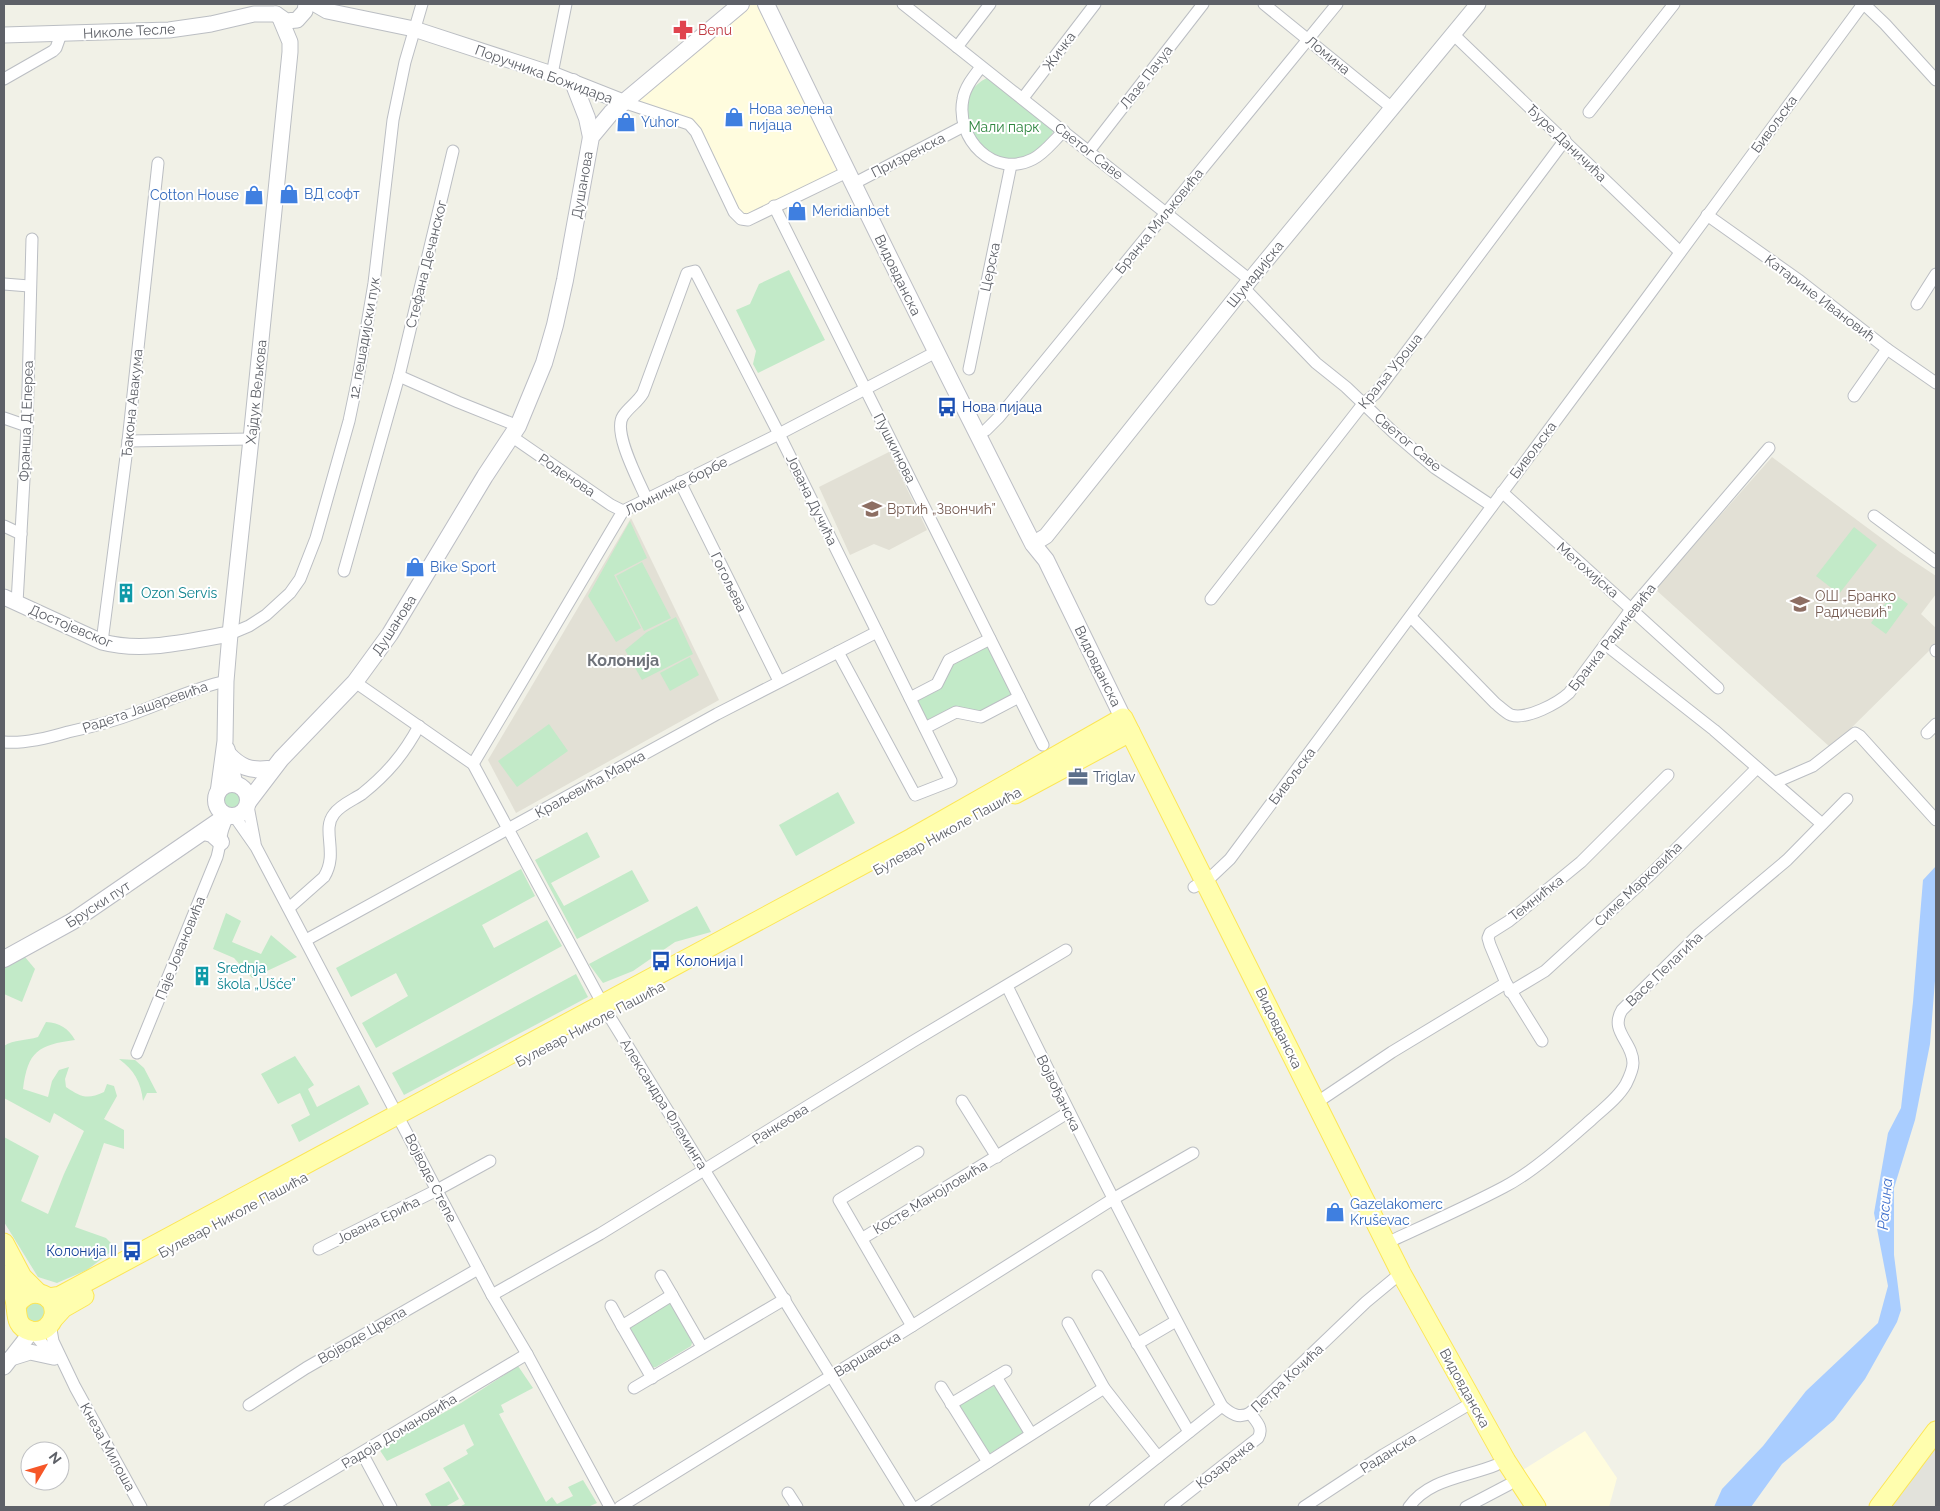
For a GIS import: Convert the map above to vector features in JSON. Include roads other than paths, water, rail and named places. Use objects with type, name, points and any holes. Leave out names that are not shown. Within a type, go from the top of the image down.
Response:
[{"type":"main road","name":"Душанова","points":[[237,805],[354,682],[390,634],[515,431],[542,371],[555,325],[591,137],[601,123],[624,102],[741,4]]},
{"type":"main road","name":"Видовданска","points":[[766,4],[977,435],[1033,544],[1033,554],[1037,566],[1122,728],[1307,1094],[1385,1242],[1396,1276]]},
{"type":"main road","points":[[573,82],[587,118],[591,137]]},
{"type":"main road","name":"Булевар Николе Пашића","points":[[401,1119],[60,1296],[27,1294],[18,1302],[34,1322],[63,1308],[401,1119],[1122,728]]},
{"type":"main road","points":[[226,749],[242,766],[250,769],[268,769]]},
{"type":"main road","name":"Душанова","points":[[237,805],[268,769],[281,759]]},
{"type":"main road","points":[[227,785],[237,805],[218,808],[217,795],[227,785]]},
{"type":"main road","name":"Бруски пут","points":[[188,841],[217,795]]},
{"type":"main road","name":"Бруски пут","points":[[4,959],[73,921],[188,841],[204,832],[237,805]]},
{"type":"main road","points":[[204,832],[212,834],[221,842]]},
{"type":"main road","name":"Видовданска","points":[[1307,1094],[1396,1276],[1468,1404],[1536,1507]]},
{"type":"main road","name":"Кнеза Милоша","points":[[4,1243],[13,1276],[15,1296],[34,1322]]},
{"type":"main road","points":[[13,1276],[45,1291],[74,1288]]},
{"type":"main road","name":"Кнеза Милоша","points":[[13,1276],[43,1296]]},
{"type":"main road","points":[[34,1322],[53,1308],[43,1296]]},
{"type":"main road","name":"Видовданска","points":[[1468,1404],[1496,1465],[1522,1507]]},
{"type":"main road","points":[[1879,1507],[1936,1431]]},
{"type":"street","name":"12. пешадијски пук","points":[[230,634],[249,626],[266,615],[290,594],[300,579],[316,538],[360,369],[374,283],[393,120],[404,62],[422,4]]},
{"type":"street","points":[[552,74],[566,4]]},
{"type":"street","name":"Светог Саве","points":[[903,4],[1166,212],[1247,284],[1316,363],[1346,387],[1418,454],[1492,506]]},
{"type":"street","points":[[957,47],[990,4]]},
{"type":"street","name":"Жичка","points":[[1023,98],[1094,4]]},
{"type":"street","name":"Лазе Пачуа","points":[[1089,151],[1203,4]]},
{"type":"street","name":"Ломина","points":[[1264,4],[1392,108]]},
{"type":"street","name":"Бранка Миљковића","points":[[977,435],[986,430],[999,417],[1336,4]]},
{"type":"street","name":"Шумадијска","points":[[1033,544],[1046,536],[1247,284],[1478,4]]},
{"type":"street","points":[[1589,112],[1674,4]]},
{"type":"street","points":[[1863,4],[1885,24],[1936,80]]},
{"type":"street","name":"Бивољска","points":[[1200,884],[1230,859],[1863,4]]},
{"type":"street","name":"Поручника Божидара","points":[[302,13],[320,7],[414,29],[552,74],[624,102],[682,120],[689,124],[696,132],[734,212],[741,219],[748,220],[774,206],[850,178]]},
{"type":"street","points":[[274,10],[286,21],[302,13]]},
{"type":"street","name":"Хајдук Вељкова","points":[[274,10],[290,42]]},
{"type":"street","name":"Николе Тесле","points":[[4,35],[169,30],[211,24],[274,10]]},
{"type":"street","name":"Хајдук Вељкова","points":[[226,749],[226,681],[230,634],[290,42],[302,13]]},
{"type":"street","points":[[4,79],[53,51],[61,34]]},
{"type":"street","name":"Ђуре Даничића","points":[[1453,34],[1680,252]]},
{"type":"street","points":[[982,66],[968,85],[963,96],[962,111],[964,126],[970,139],[985,156],[999,164],[1011,166],[1032,160],[1064,131]]},
{"type":"street","name":"Призренска","points":[[850,178],[964,126]]},
{"type":"street","name":"Краља Уроша","points":[[1210,599],[1363,404],[1375,394],[1565,140]]},
{"type":"street","name":"Стефана Дечанског","points":[[344,571],[399,376],[453,151]]},
{"type":"street","name":"Ђакона Авакума","points":[[102,642],[128,441],[158,163]]},
{"type":"street","name":"Церска","points":[[969,369],[1011,166]]},
{"type":"street","name":"Пушкинова","points":[[774,206],[1043,745]]},
{"type":"street","name":"Катарине Ивановић","points":[[1707,215],[1800,281],[1887,349],[1854,396]]},
{"type":"street","name":"Франша Д Епереа","points":[[10,600],[21,534],[27,426],[29,286],[32,239]]},
{"type":"street","name":"Јована Дучића","points":[[647,500],[630,461],[620,426],[622,417],[640,398],[684,280],[687,273],[691,271],[697,273],[951,781],[915,795],[838,652]]},
{"type":"street","points":[[1917,304],[1936,274]]},
{"type":"street","points":[[4,284],[29,286]]},
{"type":"street","points":[[1887,349],[1936,383]]},
{"type":"street","name":"Ломничке борбе","points":[[473,764],[623,511],[779,434],[936,352]]},
{"type":"street","points":[[399,376],[458,402],[515,431]]},
{"type":"street","points":[[4,418],[27,426]]},
{"type":"street","name":"Роденова","points":[[515,431],[611,505],[623,511]]},
{"type":"street","points":[[128,441],[251,439]]},
{"type":"street","name":"Бранка Радичевића","points":[[1411,617],[1495,703],[1510,714],[1522,716],[1544,709],[1564,698],[1606,645],[1632,608],[1768,448]]},
{"type":"street","name":"Гогољева","points":[[680,482],[779,681]]},
{"type":"street","name":"Метохијска","points":[[1502,492],[1590,574],[1632,608],[1718,688]]},
{"type":"street","points":[[1874,516],[1936,562]]},
{"type":"street","points":[[4,526],[21,534]]},
{"type":"street","name":"Достојевског","points":[[10,600],[102,642],[126,647],[148,647],[230,634]]},
{"type":"street","name":"Краљевића Марка","points":[[306,940],[779,681],[877,632]]},
{"type":"street","points":[[910,698],[937,684],[949,660],[990,639]]},
{"type":"street","points":[[1606,645],[1714,730],[1822,824]]},
{"type":"street","name":"Радета Јашаревића","points":[[4,742],[16,743],[86,728],[134,713],[193,690],[226,681]]},
{"type":"street","name":"Александра Флеминга","points":[[354,682],[473,764],[605,1009],[912,1507]]},
{"type":"street","points":[[925,728],[956,712],[980,716],[1019,697]]},
{"type":"street","points":[[1927,733],[1936,724]]},
{"type":"street","points":[[289,908],[306,895],[328,871],[332,857],[329,823],[334,814],[376,783],[391,769],[405,751],[419,726]]},
{"type":"street","points":[[1776,782],[1813,766],[1855,733],[1860,736],[1936,820]]},
{"type":"street","points":[[217,795],[226,749]]},
{"type":"street","points":[[226,749],[237,805]]},
{"type":"street","name":"Симе Марковића","points":[[1307,1094],[1392,1052],[1508,987],[1545,971],[1649,876],[1757,768]]},
{"type":"street","name":"Темнићка","points":[[1542,1042],[1508,987],[1490,945],[1488,938],[1490,933],[1509,921],[1581,862],[1668,775]]},
{"type":"street","name":"Васе Пелагића","points":[[1385,1242],[1393,1240],[1505,1187],[1570,1140],[1614,1099],[1625,1086],[1633,1063],[1632,1054],[1618,1026],[1618,1016],[1622,1010],[1699,934],[1787,860],[1847,799]]},
{"type":"street","name":"Војводе Степе","points":[[237,805],[256,847]]},
{"type":"street","name":"Војводе Степе","points":[[237,805],[256,847],[401,1119],[478,1269],[527,1354],[610,1507]]},
{"type":"street","name":"Паје Јовановића","points":[[137,1053],[217,858],[221,842],[230,827],[237,805]]},
{"type":"street","name":"Ранкеова","points":[[492,1295],[600,1234],[912,1042],[1066,950]]},
{"type":"street","name":"Војвођанска","points":[[1007,986],[1113,1199],[1222,1406]]},
{"type":"street","name":"Косте Манојловића","points":[[962,1101],[998,1157]]},
{"type":"street","name":"Косте Манојловића","points":[[863,1238],[1069,1112]]},
{"type":"street","name":"Косте Манојловића","points":[[912,1326],[863,1238],[839,1200],[918,1152]]},
{"type":"street","points":[[1113,1199],[1193,1152]]},
{"type":"street","name":"Јована Ерића","points":[[319,1249],[490,1162]]},
{"type":"street","name":"Варшавска","points":[[620,1507],[1113,1199]]},
{"type":"street","name":"Војводе Црепа","points":[[249,1405],[306,1368],[478,1269]]},
{"type":"street","points":[[661,1276],[702,1347]]},
{"type":"street","points":[[1098,1276],[1189,1432]]},
{"type":"street","name":"Петра Кочића","points":[[1222,1406],[1230,1414],[1238,1416],[1245,1416],[1250,1413],[1396,1276]]},
{"type":"street","points":[[622,1326],[672,1295]]},
{"type":"street","points":[[634,1388],[785,1299]]},
{"type":"street","points":[[611,1306],[652,1378]]},
{"type":"street","points":[[1137,1344],[1176,1321]]},
{"type":"street","points":[[6,1363],[34,1322]]},
{"type":"street","name":"Кнеза Милоша","points":[[34,1322],[38,1337],[75,1387]]},
{"type":"street","name":"Кнеза Милоша","points":[[34,1322],[53,1341],[75,1387],[141,1507]]},
{"type":"street","points":[[1068,1323],[1104,1388],[1158,1457]]},
{"type":"street","points":[[6,1363],[30,1352],[53,1357]]},
{"type":"street","name":"Радоја Домановића","points":[[270,1507],[527,1354]]},
{"type":"street","points":[[951,1404],[1006,1371]]},
{"type":"street","points":[[996,1377],[1031,1434]]},
{"type":"street","points":[[941,1387],[988,1462]]},
{"type":"street","points":[[918,1507],[1104,1388]]},
{"type":"street","name":"Раданска","points":[[1304,1507],[1383,1455],[1468,1404]]},
{"type":"street","points":[[1095,1507],[1222,1406]]},
{"type":"street","name":"Козарачка","points":[[1170,1507],[1258,1438],[1261,1432],[1260,1427],[1250,1413]]},
{"type":"street","points":[[362,1453],[391,1507]]},
{"type":"street","points":[[1409,1507],[1419,1495],[1428,1489],[1496,1465]]},
{"type":"street","points":[[1466,1507],[1508,1485]]},
{"type":"street","points":[[788,1493],[797,1507]]},
{"type":"water","name":"Расина","points":[[1936,866],[1936,968],[1930,1044],[1915,1120],[1894,1188],[1894,1255],[1901,1310],[1897,1322],[1865,1379],[1834,1420],[1782,1464],[1751,1507],[1714,1507],[1722,1489],[1763,1446],[1806,1391],[1878,1323],[1888,1286],[1874,1213],[1888,1133],[1901,1108],[1913,1002],[1923,880]]},
{"type":"place","name":"Benu","points":[[683,30]]},
{"type":"place","name":"Нова зелена пијаца","points":[[734,117]]},
{"type":"place","name":"Yuhor","points":[[626,122]]},
{"type":"place","name":"ВД софт","points":[[289,194]]},
{"type":"place","name":"Cotton House","points":[[254,195]]},
{"type":"place","name":"Meridianbet","points":[[797,211]]},
{"type":"place","name":"Нова пијаца","points":[[947,407]]},
{"type":"place","name":"Вртић „Звончић”","points":[[872,509]]},
{"type":"place","name":"Bike Sport","points":[[415,567]]},
{"type":"place","name":"Ozon Servis","points":[[126,593]]},
{"type":"place","name":"ОШ „Бранко Радичевић”","points":[[1800,604]]},
{"type":"place","name":"Triglav","points":[[1078,777]]},
{"type":"place","name":"Колонија I","points":[[661,961]]},
{"type":"place","name":"Srednja škola „Ušće”","points":[[202,976]]},
{"type":"place","name":"Gazelakomerc Kruševac","points":[[1335,1212]]},
{"type":"place","name":"Колонија II","points":[[132,1251]]},
{"type":"district","name":"Колонија","points":[[623,660]]},
{"type":"park label","name":"Мали парк","points":[[1004,127]]}]
